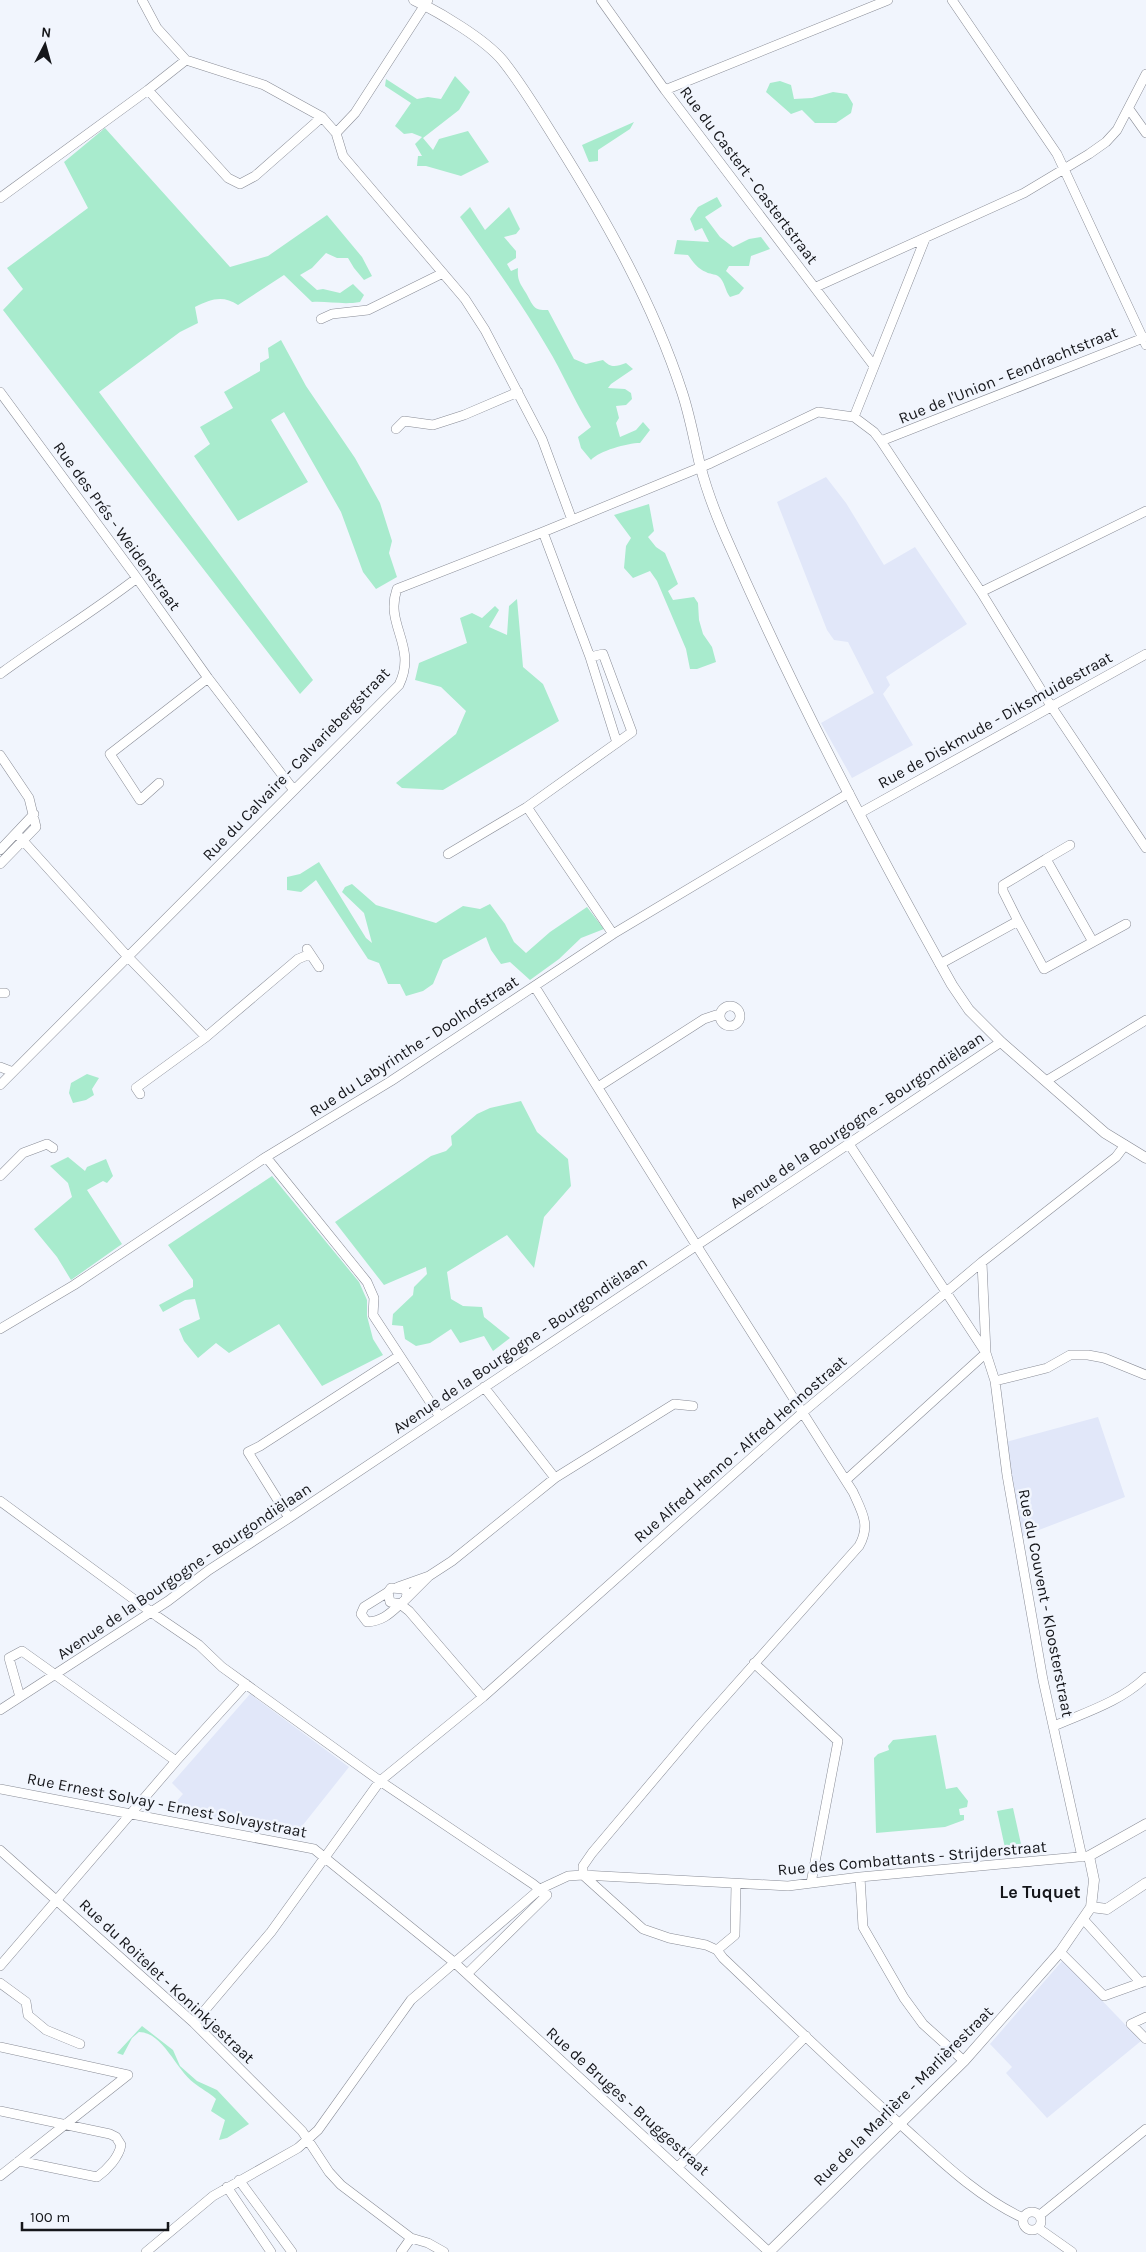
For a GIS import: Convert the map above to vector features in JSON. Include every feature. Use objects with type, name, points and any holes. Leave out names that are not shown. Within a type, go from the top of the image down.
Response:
[{"type":"street","points":[[142,0],[158,28],[186,60],[264,85],[322,117],[336,133],[343,156],[465,299],[486,330],[542,439],[572,520]]},
{"type":"street","points":[[414,0],[426,3],[502,59],[597,207],[634,274],[666,349],[693,430],[701,467],[730,546],[759,612],[849,793],[940,964],[969,1010],[1001,1042],[1105,1133],[1146,1158]]},
{"type":"street","name":"Rue du Castert - Castertstraat","points":[[601,0],[665,90],[874,366]]},
{"type":"street","points":[[665,90],[888,0]]},
{"type":"street","points":[[952,0],[1066,169],[1145,340]]},
{"type":"street","points":[[336,133],[355,113],[426,3]]},
{"type":"street","points":[[0,198],[186,60]]},
{"type":"street","points":[[816,287],[1024,193],[1066,169],[1106,142],[1117,130],[1146,74]]},
{"type":"street","points":[[148,90],[228,178],[240,184],[255,176],[322,117]]},
{"type":"street","points":[[1129,110],[1146,133]]},
{"type":"street","points":[[925,239],[854,417],[874,432],[881,441],[981,592],[1051,706],[1146,848]]},
{"type":"street","points":[[321,319],[332,314],[368,310],[443,273]]},
{"type":"street","name":"Rue de l'Union - Eendrachtstraat","points":[[881,441],[1145,340]]},
{"type":"street","name":"Rue des Prés - Weidenstraat","points":[[0,392],[208,678],[292,789]]},
{"type":"street","points":[[396,429],[404,421],[432,425],[464,415],[518,392]]},
{"type":"street","name":"Rue du Calvaire - Calvariebergstraat","points":[[0,1085],[292,789],[399,685],[405,671],[405,652],[393,602],[397,589],[701,467],[818,412],[854,417]]},
{"type":"street","points":[[981,592],[1146,511]]},
{"type":"street","points":[[543,532],[590,657],[617,743]]},
{"type":"street","points":[[0,674],[62,629],[110,599],[137,578]]},
{"type":"street","points":[[448,854],[527,807],[632,732],[603,654],[590,657]]},
{"type":"street","name":"Rue de Diskmude - Diksmuidestraat","points":[[860,813],[1146,654]]},
{"type":"street","points":[[159,783],[140,800],[110,754],[208,678]]},
{"type":"street","points":[[0,755],[30,798],[36,827],[0,864]]},
{"type":"street","name":"Rue du Labyrinthe - Doolhofstraat","points":[[0,1330],[74,1285],[266,1157],[390,1081],[613,934],[849,793]]},
{"type":"street","points":[[527,807],[613,934]]},
{"type":"street","points":[[0,850],[34,814]]},
{"type":"street","points":[[17,834],[128,957],[206,1037]]},
{"type":"street","points":[[1070,846],[1003,885],[1003,891],[1044,969],[1126,924]]},
{"type":"street","points":[[1046,859],[1093,942]]},
{"type":"street","points":[[940,964],[1018,921]]},
{"type":"street","points":[[140,1094],[136,1088],[206,1037],[309,951],[319,967]]},
{"type":"street","points":[[535,986],[696,1245],[846,1480],[862,1512],[866,1525],[865,1535],[859,1546],[754,1663],[592,1852],[583,1866],[583,1875],[643,1929],[669,1938],[706,1945],[717,1950],[723,1958],[900,2124],[972,2187],[996,2204],[1023,2218]]},
{"type":"street","points":[[598,1087],[704,1019],[719,1014]]},
{"type":"street","points":[[1046,1081],[1146,1020]]},
{"type":"street","name":"Avenue de la Bourgogne - Bourgondiëlaan","points":[[0,1710],[150,1612],[209,1570],[1001,1042]]},
{"type":"street","points":[[0,1067],[12,1072]]},
{"type":"street","points":[[0,1176],[23,1153],[47,1144],[53,1148]]},
{"type":"street","name":"Rue du Couvent - Kloosterstraat","points":[[849,1144],[986,1353],[995,1381],[1042,1680],[1086,1856]]},
{"type":"street","name":"Rue Alfred Henno - Alfred Hennostraat","points":[[194,2024],[271,1932],[380,1781],[483,1697],[802,1413],[982,1262],[1114,1158],[1125,1145]]},
{"type":"street","points":[[266,1157],[367,1282],[374,1298],[373,1315],[440,1417]]},
{"type":"street","name":"Rue du Couvent - Kloosterstraat","points":[[982,1262],[986,1353]]},
{"type":"street","points":[[846,1480],[986,1353]]},
{"type":"street","points":[[995,1381],[1048,1368],[1070,1355],[1088,1355],[1104,1358],[1146,1375]]},
{"type":"street","points":[[289,1518],[248,1452],[399,1356]]},
{"type":"street","points":[[484,1387],[555,1478]]},
{"type":"street","points":[[429,1576],[392,1588],[364,1607],[361,1614],[367,1622],[379,1621],[403,1602],[429,1576],[452,1561],[555,1478],[674,1404],[692,1406]]},
{"type":"street","points":[[0,1501],[150,1612],[199,1645],[222,1667],[380,1781],[547,1895],[467,1974]]},
{"type":"street","points":[[398,1587],[406,1593],[403,1602]]},
{"type":"street","points":[[388,1592],[390,1602],[403,1602]]},
{"type":"street","points":[[403,1602],[483,1697]]},
{"type":"street","name":"Avenue de la Bourgogne - Bourgondiëlaan","points":[[20,1697],[9,1658],[22,1651],[56,1674]]},
{"type":"street","points":[[754,1663],[838,1741],[811,1883]]},
{"type":"street","points":[[56,1674],[176,1761]]},
{"type":"street","points":[[1054,1726],[1110,1703],[1134,1688],[1146,1677]]},
{"type":"street","points":[[0,1966],[58,1901],[176,1761],[246,1684]]},
{"type":"street","name":"Rue Ernest Solvay - Ernest Solvaystraat","points":[[0,1788],[314,1849],[455,1963]]},
{"type":"street","points":[[1086,1856],[1146,1824]]},
{"type":"street","name":"Rue du Roitelet - Koninkjestraat","points":[[0,1850],[194,2024],[302,2131],[328,2172],[341,2185],[411,2238],[428,2243],[444,2252]]},
{"type":"street","name":"Rue des Combattants - Strijderstraat","points":[[146,2252],[213,2196],[298,2148],[308,2140],[318,2130],[412,2000],[540,1889],[568,1876],[583,1875],[788,1886],[860,1877],[1086,1856]]},
{"type":"street","name":"Rue de la Marlière - Marlièrestraat","points":[[769,2252],[964,2061],[1060,1952],[1091,1908],[1094,1880],[1086,1856]]},
{"type":"street","points":[[860,1877],[863,1927],[904,1998],[923,2024],[964,2061]]},
{"type":"street","points":[[1091,1908],[1107,1909],[1146,1883]]},
{"type":"street","points":[[717,1950],[735,1935],[736,1884]]},
{"type":"street","points":[[1060,1952],[1104,1996],[1144,1982],[1084,1920]]},
{"type":"street","name":"Rue de Bruges - Bruggestraat","points":[[455,1963],[769,2252]]},
{"type":"street","points":[[0,1983],[26,2002],[28,2015],[46,2030],[80,2044]]},
{"type":"street","points":[[1146,2017],[1131,2024],[1146,2039]]},
{"type":"street","points":[[678,2167],[806,2036]]},
{"type":"street","points":[[0,2047],[128,2075],[66,2126],[0,2176]]},
{"type":"street","points":[[0,2111],[110,2134],[118,2139],[121,2145],[120,2151],[100,2175],[92,2177],[20,2161]]},
{"type":"street","points":[[1040,2215],[1146,2129]]},
{"type":"street","points":[[239,2180],[292,2252]]},
{"type":"street","points":[[227,2187],[271,2252]]},
{"type":"street","points":[[1032,2211],[1040,2215],[1041,2223],[1038,2228],[1033,2230],[1023,2224],[1023,2218],[1027,2213],[1032,2211]]},
{"type":"street","points":[[1038,2228],[1067,2251]]},
{"type":"street","points":[[401,2252],[411,2238]]},
{"type":"shaded area","points":[[826,477],[846,503],[884,565],[915,547],[967,624],[886,677],[890,685],[883,694],[913,745],[852,778],[821,723],[874,693],[848,642],[834,640],[827,630],[777,502]]},
{"type":"shaded area","points":[[1098,1417],[1125,1497],[1018,1538],[1006,1442]]},
{"type":"shaded area","points":[[250,1694],[349,1767],[295,1835],[168,1811],[183,1794],[172,1783]]},
{"type":"shaded area","points":[[1063,1960],[1141,2041],[1047,2118],[1006,2073],[1012,2067],[990,2044]]},
{"type":"green space","points":[[455,76],[470,92],[459,110],[423,138],[433,150],[439,139],[468,131],[489,162],[461,176],[426,166],[417,166],[418,156],[422,156],[415,144],[422,137],[412,133],[404,134],[395,126],[411,103],[385,86],[386,79],[417,99],[428,97],[441,99]]},
{"type":"green space","points":[[780,81],[791,85],[794,99],[812,98],[833,92],[847,94],[853,104],[851,113],[836,123],[815,123],[802,110],[791,114],[766,92],[770,83]]},
{"type":"green space","points":[[634,122],[630,129],[598,150],[598,161],[589,162],[582,145]]},
{"type":"green space","points":[[105,128],[230,267],[268,256],[327,215],[362,257],[372,276],[364,280],[348,258],[337,258],[326,253],[312,268],[300,275],[317,290],[323,289],[340,293],[353,284],[364,295],[360,302],[312,302],[284,275],[238,305],[222,299],[201,304],[195,307],[198,323],[180,332],[99,392],[313,680],[300,694],[3,310],[23,289],[7,268],[88,208],[64,162]]},
{"type":"green space","points":[[717,197],[722,206],[705,217],[720,237],[733,247],[749,239],[761,237],[770,249],[751,256],[749,266],[729,266],[726,271],[744,288],[739,294],[730,297],[718,276],[701,269],[688,255],[674,254],[677,240],[709,242],[702,228],[695,231],[690,219],[698,207]]},
{"type":"green space","points":[[470,207],[485,230],[509,207],[520,229],[516,234],[504,237],[516,251],[516,258],[507,264],[511,271],[518,268],[519,281],[534,306],[539,309],[548,310],[574,359],[586,364],[603,360],[613,366],[626,363],[633,369],[608,388],[625,389],[631,393],[632,399],[626,405],[616,406],[619,418],[616,423],[620,437],[636,430],[643,422],[650,430],[640,443],[614,448],[591,460],[581,448],[578,437],[591,427],[537,330],[460,217]]},
{"type":"green space","points":[[281,340],[306,386],[355,458],[380,503],[392,541],[389,553],[397,577],[376,589],[363,572],[341,512],[284,412],[271,420],[308,482],[238,521],[194,456],[210,444],[200,427],[233,408],[224,392],[260,371],[260,363],[269,358],[268,348]]},
{"type":"green space","points":[[649,504],[654,531],[648,537],[656,547],[665,553],[678,584],[668,591],[673,600],[694,597],[698,603],[699,620],[703,634],[712,647],[716,662],[697,669],[690,669],[686,649],[657,581],[650,571],[633,578],[624,568],[626,546],[631,538],[614,515]]},
{"type":"green space","points":[[517,599],[523,667],[543,684],[559,721],[443,790],[402,788],[396,783],[456,734],[466,711],[441,687],[415,680],[419,663],[467,643],[460,618],[472,613],[482,618],[495,606],[499,610],[489,627],[507,635],[509,606]]},
{"type":"green space","points":[[319,862],[366,938],[372,943],[364,913],[342,892],[345,887],[352,884],[376,905],[436,923],[463,906],[480,909],[490,904],[505,924],[514,942],[526,953],[550,932],[587,907],[604,929],[581,938],[559,959],[530,980],[510,962],[501,964],[491,950],[486,937],[443,960],[433,984],[423,991],[406,996],[400,984],[388,984],[379,963],[368,959],[316,880],[301,892],[287,890],[287,877],[300,874]]},
{"type":"green space","points":[[87,1074],[99,1078],[92,1089],[94,1095],[86,1100],[73,1103],[69,1093],[71,1083]]},
{"type":"green space","points":[[521,1101],[537,1132],[568,1159],[571,1186],[544,1217],[534,1268],[507,1235],[447,1272],[451,1299],[463,1306],[482,1307],[484,1317],[510,1338],[493,1351],[484,1336],[460,1343],[451,1329],[430,1343],[416,1346],[405,1339],[403,1326],[392,1325],[393,1314],[413,1295],[414,1287],[427,1274],[426,1267],[384,1285],[335,1222],[431,1156],[446,1151],[452,1145],[451,1136],[477,1114],[490,1108]]},
{"type":"green space","points":[[68,1157],[85,1171],[87,1167],[106,1159],[113,1176],[107,1183],[103,1181],[87,1190],[122,1244],[71,1280],[57,1257],[34,1229],[72,1197],[68,1183],[50,1166]]},
{"type":"green space","points":[[272,1176],[359,1282],[367,1300],[367,1316],[373,1339],[383,1355],[322,1386],[279,1324],[229,1353],[216,1343],[198,1358],[184,1341],[179,1329],[200,1319],[195,1299],[185,1300],[163,1312],[159,1305],[193,1287],[193,1280],[168,1245]]},
{"type":"green space","points":[[936,1735],[946,1789],[957,1787],[968,1801],[967,1807],[959,1809],[960,1815],[964,1815],[964,1820],[945,1827],[876,1833],[874,1758],[878,1754],[889,1750],[888,1746],[893,1740]]},
{"type":"green space","points":[[1013,1808],[1023,1853],[1007,1857],[997,1811]]},
{"type":"green space","points":[[142,2026],[173,2050],[180,2066],[197,2081],[217,2090],[249,2124],[227,2138],[219,2140],[225,2120],[211,2111],[216,2099],[187,2077],[162,2045],[148,2034],[139,2032],[132,2038],[123,2055],[117,2053]]},
{"type":"district","name":"Le Tuquet","points":[[1040,1892]]}]
